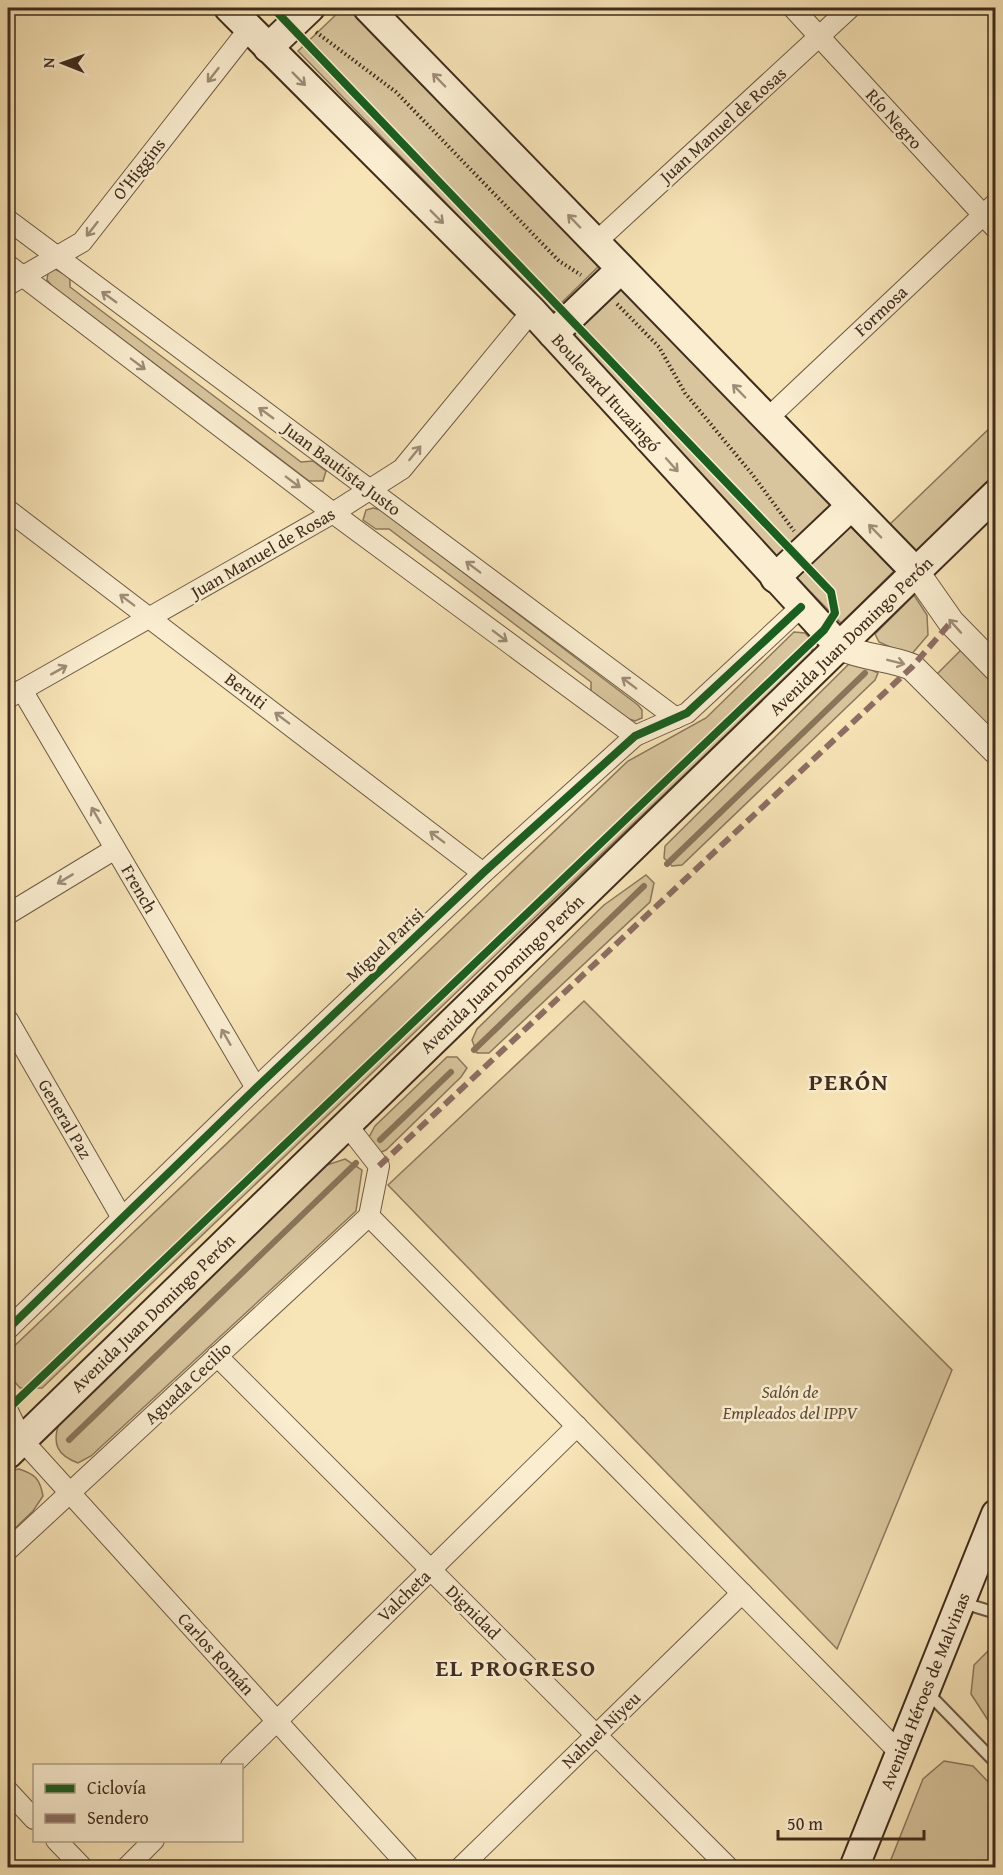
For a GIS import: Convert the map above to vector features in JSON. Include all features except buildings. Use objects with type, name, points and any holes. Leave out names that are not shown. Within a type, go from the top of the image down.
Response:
[{"type":"main road","name":"Boulevard Ituzaingó","points":[[229,8],[532,311],[840,647]]},
{"type":"main road","points":[[368,8],[595,243],[612,278],[767,419],[916,572]]},
{"type":"main road","points":[[258,38],[305,12]]},
{"type":"main road","points":[[553,334],[612,278]]},
{"type":"main road","name":"Avenida Juan Domingo Perón","points":[[15,1447],[996,494]]},
{"type":"main road","points":[[775,578],[851,506]]},
{"type":"main road","name":"Avenida Héroes de Malvinas","points":[[854,1868],[996,1514]]},
{"type":"street","name":"Río Negro","points":[[793,8],[991,216]]},
{"type":"street","name":"Juan Manuel de Rosas","points":[[595,243],[850,8]]},
{"type":"street","name":"O'Higgins","points":[[12,276],[57,258],[82,242],[258,38]]},
{"type":"street","name":"Formosa","points":[[767,419],[991,216]]},
{"type":"street","name":"Juan Bautista Justo","points":[[8,220],[676,718]]},
{"type":"street","points":[[12,276],[635,736]]},
{"type":"street","name":"Juan Manuel de Rosas","points":[[15,694],[333,513],[402,469],[532,311]]},
{"type":"street","name":"Beruti","points":[[8,510],[483,873]]},
{"type":"street","points":[[916,572],[951,622],[996,668]]},
{"type":"street","name":"Miguel Parisi","points":[[8,1329],[256,1088],[483,873],[635,736],[687,713],[801,607]]},
{"type":"street","name":"Boulevard Ituzaingó","points":[[840,647],[861,656],[897,661],[912,667],[996,751]]},
{"type":"street","name":"French","points":[[15,694],[115,849],[256,1088]]},
{"type":"street","points":[[8,914],[115,849]]},
{"type":"street","name":"General Paz","points":[[8,1020],[122,1218]]},
{"type":"street","points":[[347,1125],[379,1166],[369,1216],[900,1752]]},
{"type":"street","name":"Aguada Cecilio","points":[[8,1550],[369,1216]]},
{"type":"street","name":"Dignidad","points":[[217,1356],[729,1868]]},
{"type":"street","name":"Carlos Román","points":[[8,1411],[15,1447],[69,1492],[410,1868]]},
{"type":"street","name":"Valcheta","points":[[233,1764],[578,1426]]},
{"type":"street","name":"Nahuel Niyeu","points":[[460,1868],[742,1593]]},
{"type":"street","points":[[8,1791],[33,1818]]},
{"type":"street","points":[[58,1842],[82,1868]]},
{"type":"street","points":[[126,1868],[152,1842]]},
{"type":"lane","points":[[960,1602],[996,1614]]},
{"type":"lane","points":[[925,1689],[996,1763]]},
{"type":"path","points":[[305,12],[321,37],[396,92],[559,261],[612,278],[659,347],[685,393],[752,474],[807,548]]},
{"type":"green space","points":[[343,8],[348,8],[599,266],[552,312],[298,51]]},
{"type":"green space","points":[[55,269],[70,277],[70,287],[301,462],[313,461],[326,471],[323,481],[309,481],[52,286],[47,280],[48,272]]},
{"type":"green space","points":[[620,288],[832,504],[778,559],[573,335]]},
{"type":"green space","points":[[995,423],[995,474],[915,552],[889,525]]},
{"type":"green space","points":[[373,508],[381,510],[638,705],[642,710],[642,718],[635,721],[626,718],[591,692],[591,682],[389,529],[376,529],[363,520],[366,510]]},
{"type":"green space","points":[[850,526],[894,571],[841,623],[797,578]]},
{"type":"green space","points":[[914,595],[927,615],[928,635],[910,656],[879,642],[875,634]]},
{"type":"green space","points":[[794,632],[805,633],[814,643],[811,654],[42,1388],[20,1388],[8,1374],[8,1352],[628,761],[706,718]]},
{"type":"green space","points":[[962,649],[995,682],[995,734],[936,675]]},
{"type":"green space","points":[[855,662],[878,673],[875,680],[682,865],[672,866],[664,858],[665,846],[849,664]]},
{"type":"green space","points":[[646,875],[654,883],[650,902],[489,1053],[477,1053],[472,1040],[477,1029],[604,905]]},
{"type":"green space","name":"Salón de Empleados del IPPV","points":[[584,1001],[952,1370],[837,1649],[388,1185]]},
{"type":"green space","points":[[447,1057],[457,1057],[467,1068],[461,1077],[386,1150],[379,1153],[368,1139],[375,1126]]},
{"type":"green space","points":[[345,1159],[362,1170],[356,1211],[91,1456],[78,1463],[65,1456],[56,1443],[59,1423],[321,1167]]},
{"type":"green space","points":[[19,1469],[36,1478],[43,1496],[33,1511],[8,1535],[8,1471]]},
{"type":"green space","points":[[995,1644],[995,1731],[971,1694],[974,1665]]},
{"type":"green space","points":[[944,1761],[973,1766],[995,1789],[995,1867],[888,1867],[923,1779]]},
{"type":"waterway","points":[[667,864],[865,673]]},
{"type":"waterway","points":[[474,1050],[644,886]]},
{"type":"waterway","points":[[380,1140],[451,1072]]},
{"type":"waterway","points":[[69,1440],[356,1163]]},
{"type":"marked path","points":[[379,1166],[912,667],[951,622]]},
{"type":"cycle path","points":[[8,1409],[824,630],[835,613],[831,592],[273,8]]},
{"type":"cycle path","points":[[8,1329],[256,1088],[483,873],[635,736],[687,713],[801,607]]},
{"type":"district","name":"PERÓN","points":[[849,1082]]},
{"type":"district","name":"EL PROGRESO","points":[[516,1668]]}]
